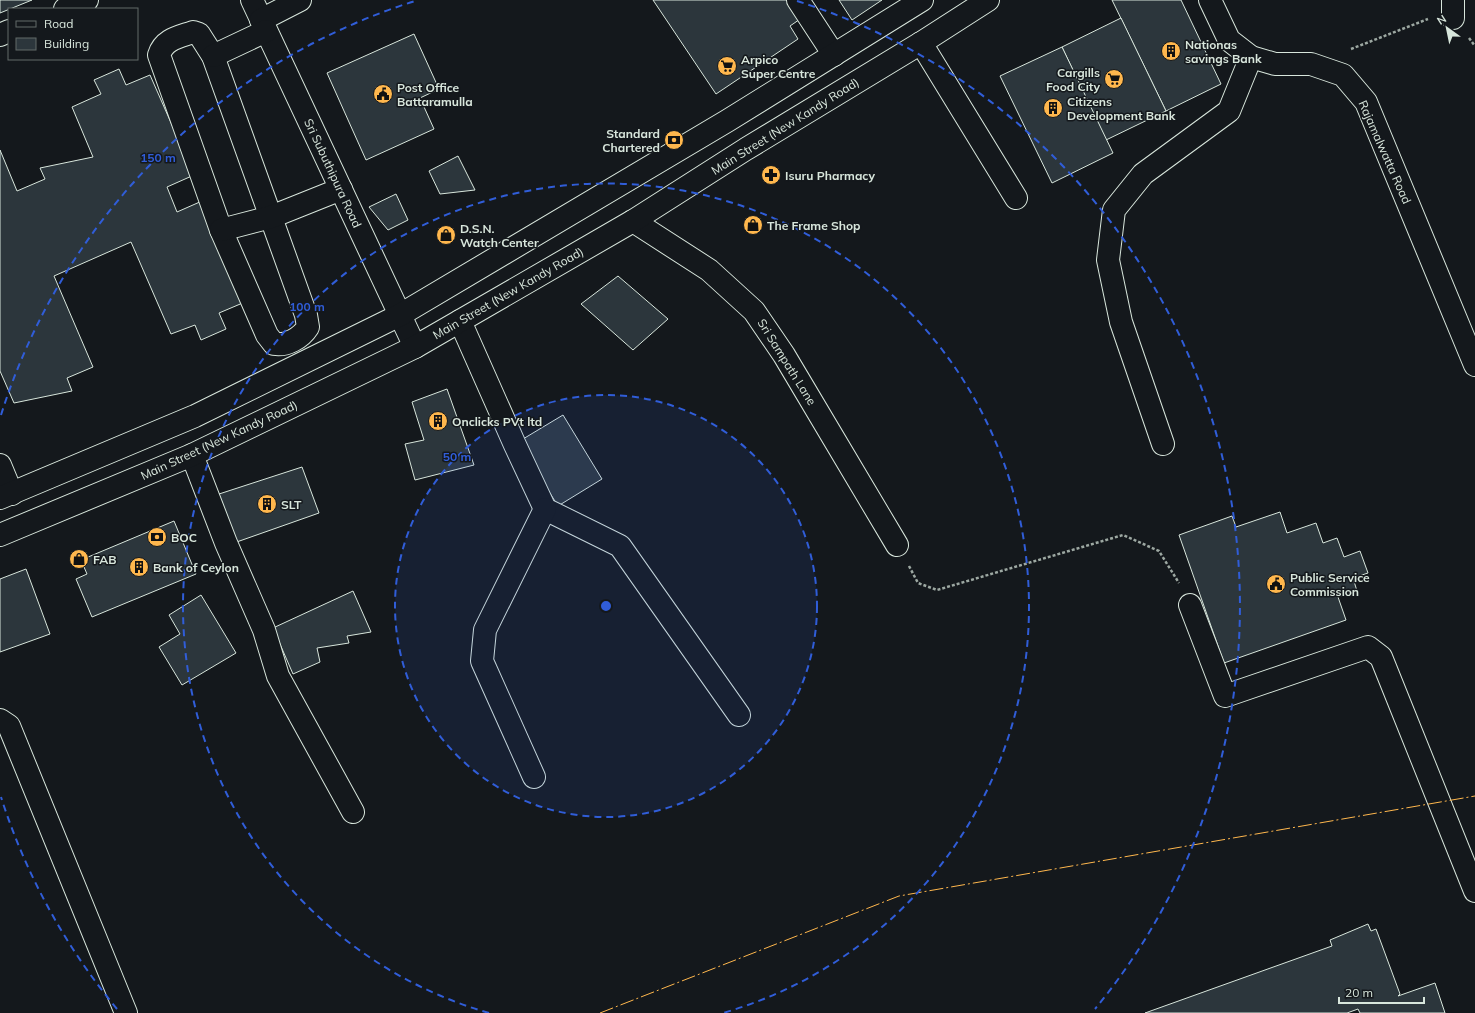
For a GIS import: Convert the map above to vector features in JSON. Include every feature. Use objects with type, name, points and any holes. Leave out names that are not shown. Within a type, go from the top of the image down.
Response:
[{"type":"street","points":[[67,8],[87,0]]},
{"type":"street","name":"Sri Subuthipura Road","points":[[252,0],[415,347]]},
{"type":"street","points":[[213,56],[264,25],[300,0]]},
{"type":"street","points":[[798,0],[834,56]]},
{"type":"street","points":[[0,465],[6,496],[195,416],[400,315],[834,56],[922,0]]},
{"type":"street","name":"Main Street (New Kandy Road)","points":[[0,535],[192,456],[415,347],[633,221],[746,149],[921,43],[988,0]]},
{"type":"street","name":"Rajamalwatta Road","points":[[1210,0],[1229,40],[1251,58],[1275,64],[1311,64],[1342,75],[1366,102],[1475,365]]},
{"type":"street","points":[[193,32],[199,34],[213,56],[271,217],[306,315],[308,327],[303,335],[283,345],[274,344],[267,335],[221,230],[159,55],[162,48],[170,40],[193,32]]},
{"type":"street","points":[[921,43],[1016,198]]},
{"type":"street","points":[[1163,444],[1121,322],[1108,260],[1114,210],[1143,174],[1230,111],[1251,58]]},
{"type":"street","points":[[221,230],[271,217],[341,189]]},
{"type":"street","name":"Sri Sampath Lane","points":[[633,221],[709,270],[754,311],[784,354],[897,545]]},
{"type":"street","points":[[460,321],[545,509],[620,546],[739,715]]},
{"type":"street","points":[[192,456],[226,543],[264,630],[278,676],[353,812]]},
{"type":"street","points":[[534,777],[482,661],[485,630],[545,509]]},
{"type":"street","points":[[1190,605],[1225,696],[1368,647],[1381,657],[1475,891]]},
{"type":"street","points":[[0,720],[9,726],[126,1013]]},
{"type":"path","points":[[1311,64],[1453,9],[1475,46]]},
{"type":"path","points":[[897,545],[918,583],[937,590],[1123,535],[1159,550],[1176,577],[1190,605]]},
{"type":"building","points":[[0,0],[32,0],[12,8],[8,8],[8,10],[0,13]]},
{"type":"building","name":"Arpico Super Centre","points":[[653,0],[796,0],[806,15],[790,26],[798,39],[716,94]]},
{"type":"building","points":[[839,0],[882,0],[852,20]]},
{"type":"building","name":"Nationas savings Bank","points":[[1112,0],[1181,0],[1221,84],[1166,111]]},
{"type":"building","name":"Cargills Food City","points":[[1121,18],[1166,111],[1106,140],[1062,47]]},
{"type":"building","name":"Post Office Battaramulla","points":[[414,34],[439,89],[420,98],[434,129],[366,160],[327,73]]},
{"type":"building","name":"Citizens Development Bank","points":[[1062,47],[1113,153],[1052,183],[1000,76]]},
{"type":"building","points":[[119,69],[126,85],[150,75],[194,175],[167,187],[177,212],[202,201],[245,302],[219,313],[226,329],[201,340],[195,325],[171,334],[131,242],[54,276],[93,367],[67,378],[72,391],[14,403],[0,371],[0,150],[17,191],[45,179],[40,168],[93,157],[72,107],[101,94],[94,80]]},
{"type":"building","points":[[458,156],[475,190],[440,194],[429,171]]},
{"type":"building","points":[[396,194],[408,220],[388,230],[369,207]]},
{"type":"building","points":[[618,276],[668,319],[633,350],[581,304]]},
{"type":"building","name":"Onclicks PVt ltd","points":[[447,389],[474,465],[415,480],[405,444],[424,440],[412,402]]},
{"type":"building","points":[[563,415],[602,479],[558,506],[518,442]]},
{"type":"building","name":"SLT","points":[[302,467],[319,513],[231,544],[216,495]]},
{"type":"building","name":"Public Service Commission","points":[[1280,512],[1287,533],[1316,523],[1323,543],[1337,538],[1344,557],[1360,551],[1368,573],[1353,578],[1357,591],[1338,597],[1346,620],[1224,663],[1179,535],[1232,516],[1236,527]]},
{"type":"building","name":"Bank of Ceylon","points":[[174,521],[196,574],[92,617],[76,579],[87,574],[81,560]]},
{"type":"building","points":[[26,569],[50,634],[0,652],[0,579]]},
{"type":"building","points":[[353,591],[371,632],[347,636],[349,643],[317,648],[320,662],[293,674],[273,628]]},
{"type":"building","points":[[201,595],[236,653],[182,685],[159,647],[180,634],[169,615]]},
{"type":"building","points":[[1368,924],[1371,931],[1376,929],[1400,994],[1398,996],[1435,983],[1445,1013],[1360,1013],[1358,1009],[1347,1013],[1145,1013],[1332,946],[1330,940]]},
{"type":"power","points":[[600,1013],[899,896],[1475,796]]},
{"type":"place","name":"Nationas savings Bank","points":[[1171,51]]},
{"type":"place","name":"Arpico Super Centre","points":[[727,66]]},
{"type":"place","name":"Cargills Food City","points":[[1114,79]]},
{"type":"place","name":"Post Office Battaramulla","points":[[383,94]]},
{"type":"place","name":"Citizens Development Bank","points":[[1053,108]]},
{"type":"place","name":"Standard Chartered","points":[[674,140]]},
{"type":"place","name":"Isuru Pharmacy","points":[[771,175]]},
{"type":"place","name":"The Frame Shop","points":[[753,225]]},
{"type":"place","name":"D.S.N. Watch Center","points":[[446,235]]},
{"type":"place","name":"Onclicks PVt ltd","points":[[438,421]]},
{"type":"place","name":"SLT","points":[[267,504]]},
{"type":"place","name":"BOC","points":[[157,537]]},
{"type":"place","name":"FAB","points":[[79,559]]},
{"type":"place","name":"Bank of Ceylon","points":[[139,567]]},
{"type":"place","name":"Public Service Commission","points":[[1276,584]]}]
